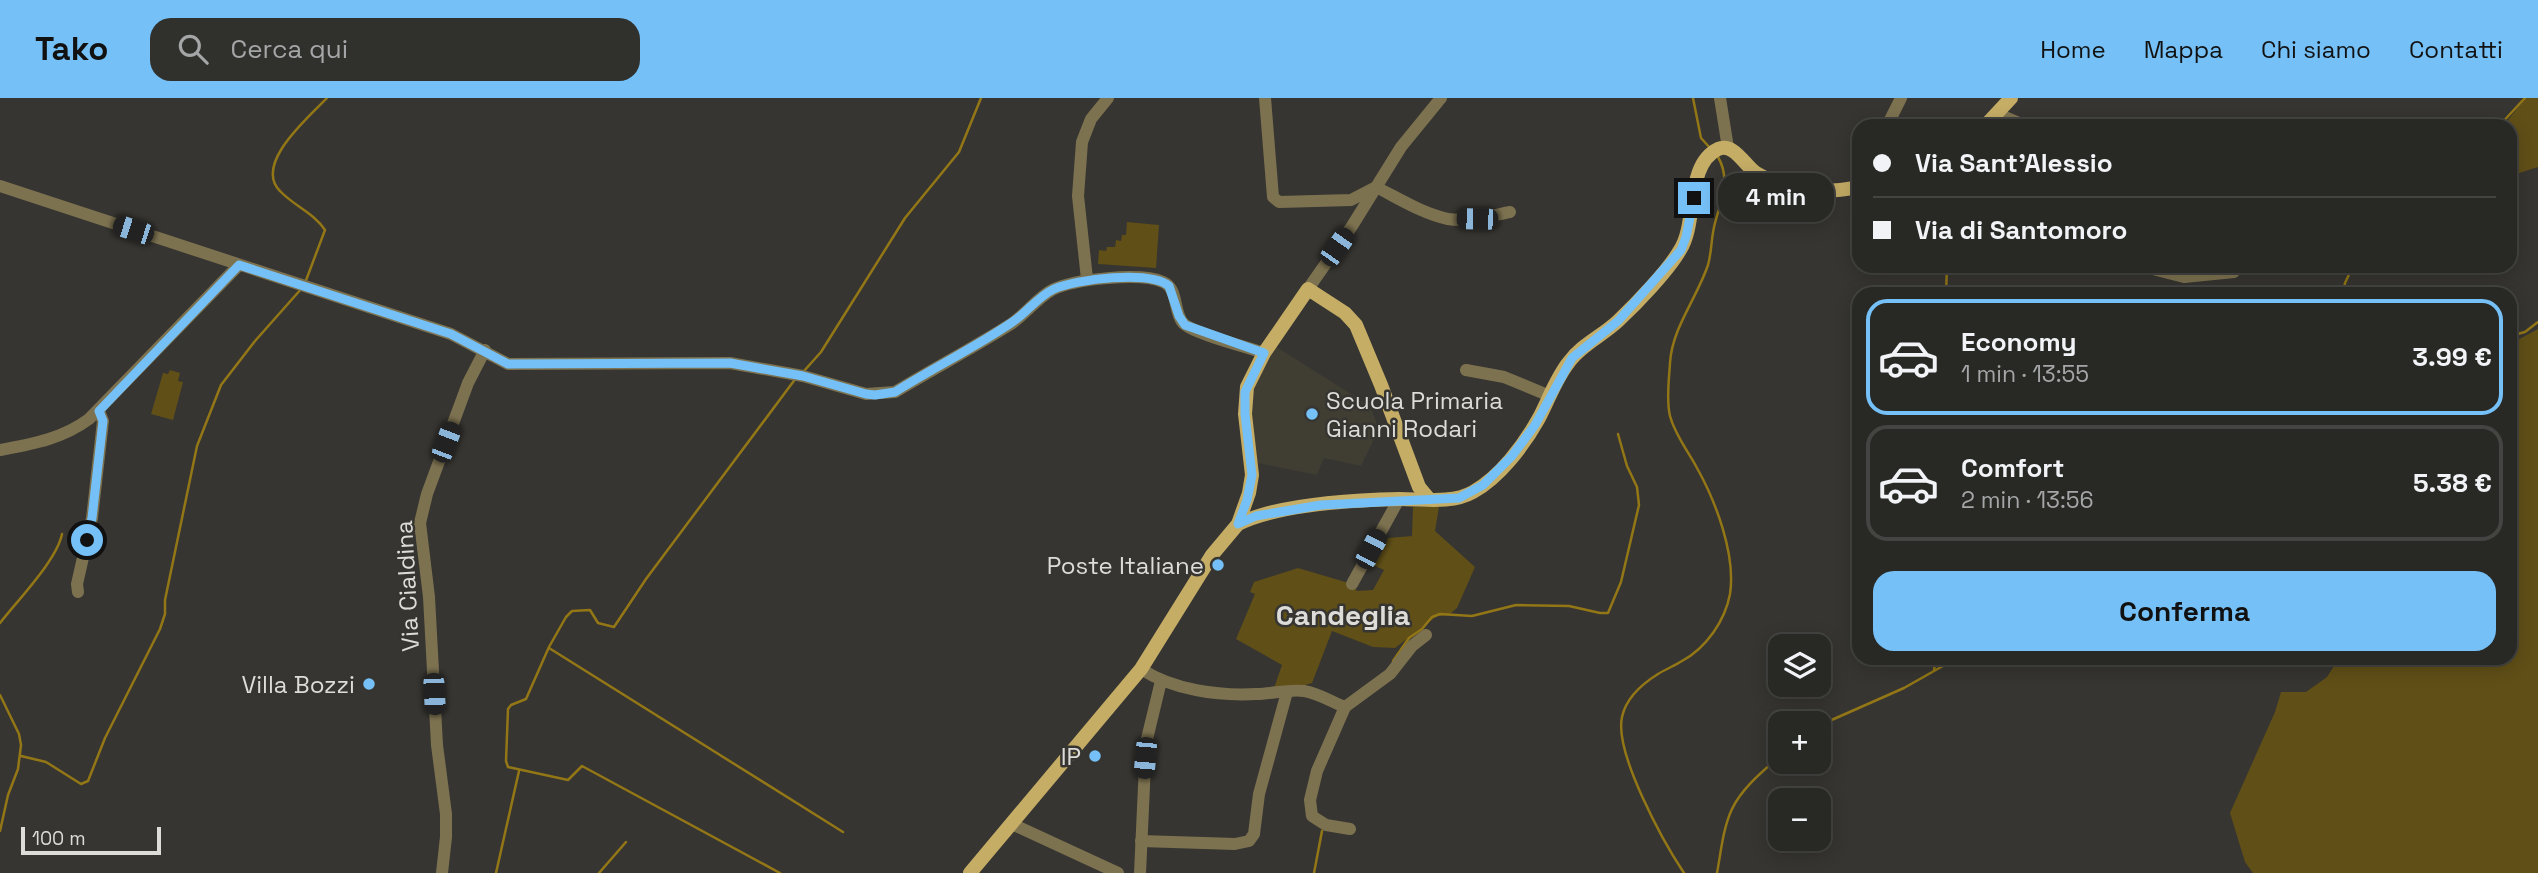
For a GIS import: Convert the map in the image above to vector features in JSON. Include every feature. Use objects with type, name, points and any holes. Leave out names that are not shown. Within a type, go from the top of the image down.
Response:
[{"type":"main road","points":[[1993,119],[2011,98]]},
{"type":"main road","points":[[1238,524],[1256,516],[1321,505],[1414,496],[1459,498],[1483,485],[1512,456],[1535,425],[1572,358],[1618,321],[1681,250],[1692,214],[1697,177],[1717,152],[1757,174],[1809,191],[1826,192],[1852,186]]},
{"type":"main road","points":[[970,873],[1140,670],[1213,555],[1238,524],[1252,475],[1245,392],[1264,353],[1308,289],[1345,313],[1356,325],[1381,385],[1414,496]]},
{"type":"street","points":[[1087,279],[1078,196],[1082,142],[1091,119],[1108,98]]},
{"type":"street","points":[[1265,98],[1273,197],[1279,202],[1351,200],[1376,187]]},
{"type":"street","points":[[1308,289],[1401,147],[1441,98]]},
{"type":"street","points":[[1717,152],[1720,98]]},
{"type":"street","points":[[1890,119],[1901,98]]},
{"type":"street","points":[[1998,114],[2010,119]]},
{"type":"street","points":[[0,186],[451,334],[508,364],[730,363],[803,376],[856,392],[886,394],[895,392],[1011,324],[1053,289],[1087,279],[1162,281],[1172,290],[1179,316],[1185,325],[1264,353]]},
{"type":"street","points":[[1376,187],[1448,219],[1477,219],[1510,212]]},
{"type":"street","points":[[0,450],[41,443],[80,425],[99,411],[239,265]]},
{"type":"street","points":[[2168,273],[2183,277],[2224,273]]},
{"type":"street","name":"Via Cialdina","points":[[442,873],[446,814],[437,745],[429,597],[420,523],[427,494],[464,395],[485,350]]},
{"type":"street","points":[[1466,370],[1504,377],[1550,396]]},
{"type":"street","points":[[78,592],[77,584],[94,504],[103,421],[99,411]]},
{"type":"street","points":[[1352,584],[1414,496]]},
{"type":"street","points":[[1350,829],[1331,826],[1314,819],[1310,807],[1317,771],[1345,707],[1390,674],[1412,646],[1426,635]]},
{"type":"street","points":[[1140,670],[1161,681],[1231,694],[1310,692],[1345,707]]},
{"type":"street","points":[[1140,873],[1146,743],[1161,681]]},
{"type":"street","points":[[1140,841],[1235,844],[1252,838],[1259,794],[1286,692]]},
{"type":"street","points":[[1012,824],[1118,873]]},
{"type":"shaded area","points":[[2526,98],[2538,98],[2538,167],[2517,174],[2517,119],[2509,119]]},
{"type":"shaded area","points":[[1127,222],[1159,225],[1156,268],[1098,264],[1099,250],[1106,251],[1107,247],[1115,247],[1116,240],[1121,241],[1122,235],[1126,235]]},
{"type":"shaded area","points":[[2538,329],[2538,873],[2253,873],[2245,862],[2230,813],[2275,712],[2281,692],[2306,692],[2327,677],[2335,665],[2517,665],[2517,340]]},
{"type":"shaded area","name":"Scuola Primaria Gianni Rodari","points":[[1275,346],[1370,406],[1379,429],[1361,466],[1324,458],[1317,475],[1257,463],[1250,411],[1252,392]]},
{"type":"shaded area","points":[[170,370],[180,373],[178,381],[183,382],[173,420],[151,414],[163,373],[168,374]]},
{"type":"shaded area","points":[[1413,507],[1439,507],[1435,531],[1475,567],[1457,608],[1449,615],[1437,616],[1395,648],[1373,647],[1332,631],[1312,683],[1273,691],[1282,665],[1236,639],[1255,594],[1250,592],[1254,582],[1298,568],[1352,584],[1357,591],[1373,590],[1384,570],[1373,565],[1388,538],[1412,536]]},
{"type":"waterway","points":[[305,283],[325,230],[280,191],[274,180],[273,168],[287,141],[327,98]]},
{"type":"waterway","points":[[804,371],[821,352],[905,218],[959,152],[981,98]]},
{"type":"waterway","points":[[1693,98],[1701,138],[1711,149]]},
{"type":"waterway","points":[[2506,119],[2525,98]]},
{"type":"waterway","points":[[1684,873],[1653,820],[1633,774],[1622,733],[1622,717],[1627,704],[1641,687],[1699,649],[1719,624],[1730,594],[1730,563],[1723,529],[1704,482],[1672,423],[1668,397],[1675,338],[1709,260],[1722,198],[1724,174],[1718,157]]},
{"type":"waterway","points":[[1946,287],[1947,273]]},
{"type":"waterway","points":[[2344,287],[2350,273]]},
{"type":"waterway","points":[[21,756],[46,762],[81,784],[88,781],[105,738],[160,629],[197,446],[221,385],[255,341],[302,288]]},
{"type":"waterway","points":[[2517,334],[2525,332],[2538,322]]},
{"type":"waterway","points":[[780,873],[582,766],[568,780],[508,767],[506,761],[508,709],[526,699],[549,647],[566,617],[572,611],[590,610],[598,623],[614,627],[646,579],[796,378]]},
{"type":"waterway","points":[[1393,661],[1409,638],[1422,629],[1432,617],[1440,614],[1472,616],[1516,605],[1569,606],[1608,613],[1621,582],[1639,505],[1637,487],[1627,466],[1618,434]]},
{"type":"waterway","points":[[0,623],[45,568],[62,534]]},
{"type":"waterway","points":[[549,648],[843,832]]},
{"type":"waterway","points":[[1934,670],[1935,665]]},
{"type":"waterway","points":[[1831,720],[1904,688],[1945,665]]},
{"type":"waterway","points":[[0,695],[19,734],[21,745],[18,769],[8,795],[0,831]]},
{"type":"waterway","points":[[1717,873],[1724,832],[1732,809],[1747,787],[1768,767]]},
{"type":"waterway","points":[[496,873],[519,771]]},
{"type":"waterway","points":[[1314,873],[1322,831]]},
{"type":"waterway","points":[[599,873],[626,842]]},
{"type":"place","name":"Scuola Primaria Gianni Rodari","points":[[1312,414]]},
{"type":"place","name":"Poste Italiane","points":[[1218,565]]},
{"type":"place","name":"Villa Bozzi","points":[[369,684]]},
{"type":"place","name":"IP","points":[[1095,756]]},
{"type":"district","name":"Candeglia","points":[[1343,615]]},
{"type":"route","points":[[87,540],[103,421],[99,411],[239,265],[451,334],[508,364],[730,363],[803,376],[875,395],[895,392],[1011,324],[1053,289],[1087,279],[1153,279],[1169,286],[1181,321],[1185,325],[1264,353],[1245,392],[1252,475],[1238,524],[1256,516],[1321,505],[1459,498],[1483,485],[1512,456],[1535,425],[1572,358],[1618,321],[1671,263],[1681,250],[1686,237],[1694,198]]}]
